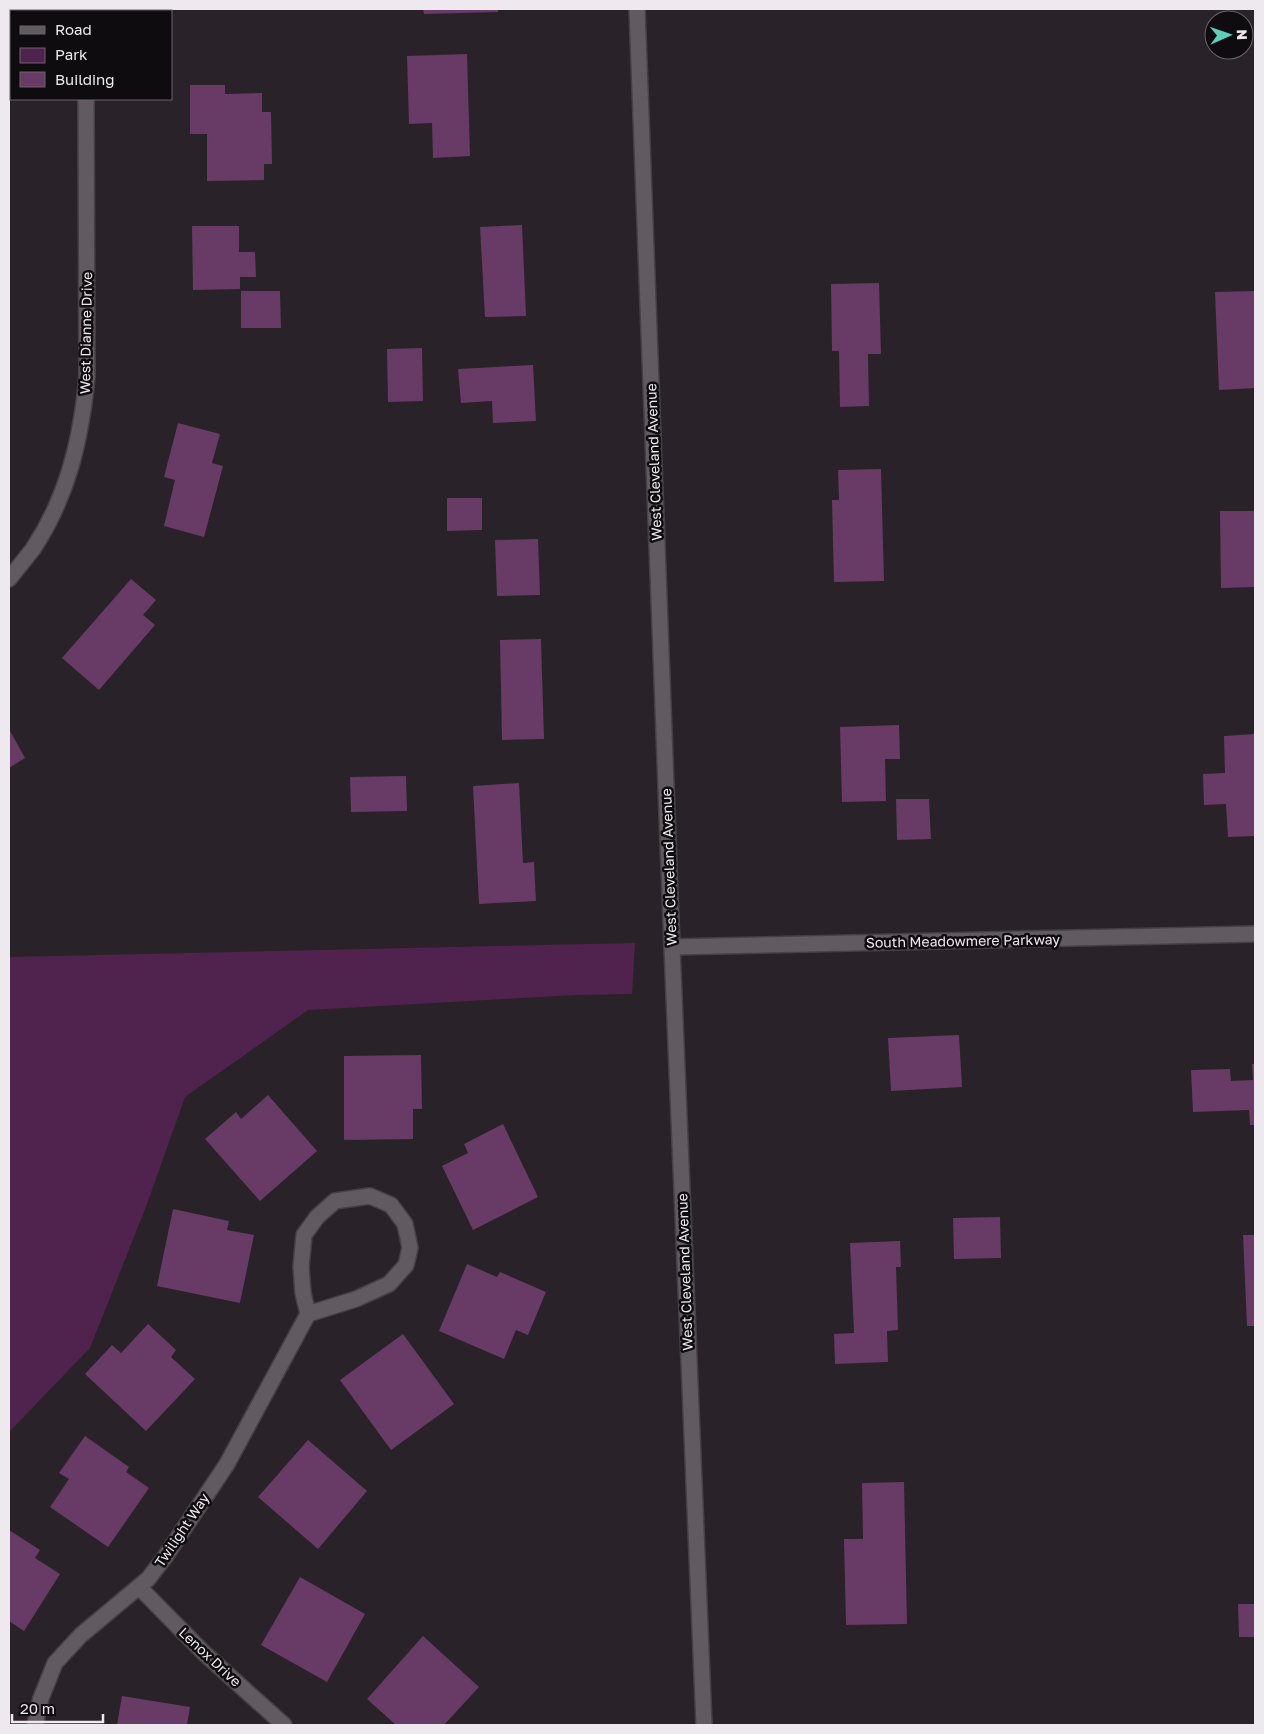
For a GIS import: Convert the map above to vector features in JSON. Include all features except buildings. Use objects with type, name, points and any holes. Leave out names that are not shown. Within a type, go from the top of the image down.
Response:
[{"type":"street","name":"West Cleveland Avenue","points":[[637,9],[672,947],[704,1725]]},
{"type":"street","name":"West Dianne Drive","points":[[9,579],[32,549],[50,520],[62,494],[74,461],[84,406],[87,377],[86,100]]},
{"type":"street","name":"South Meadowmere Parkway","points":[[672,947],[1255,934]]},
{"type":"street","points":[[370,1196],[391,1205],[405,1224],[410,1248],[406,1266],[389,1284],[356,1299],[308,1314],[303,1293],[301,1266],[304,1235],[317,1217],[335,1201],[370,1196]]},
{"type":"street","name":"Twilight Way","points":[[35,1725],[41,1698],[55,1663],[81,1635],[148,1579],[165,1557],[226,1464],[308,1314]]},
{"type":"street","name":"Lenox Drive","points":[[139,1587],[204,1653],[284,1725]]},
{"type":"green space","points":[[635,943],[632,994],[577,995],[308,1010],[185,1097],[147,1204],[90,1348],[9,1432],[9,957]]}]
